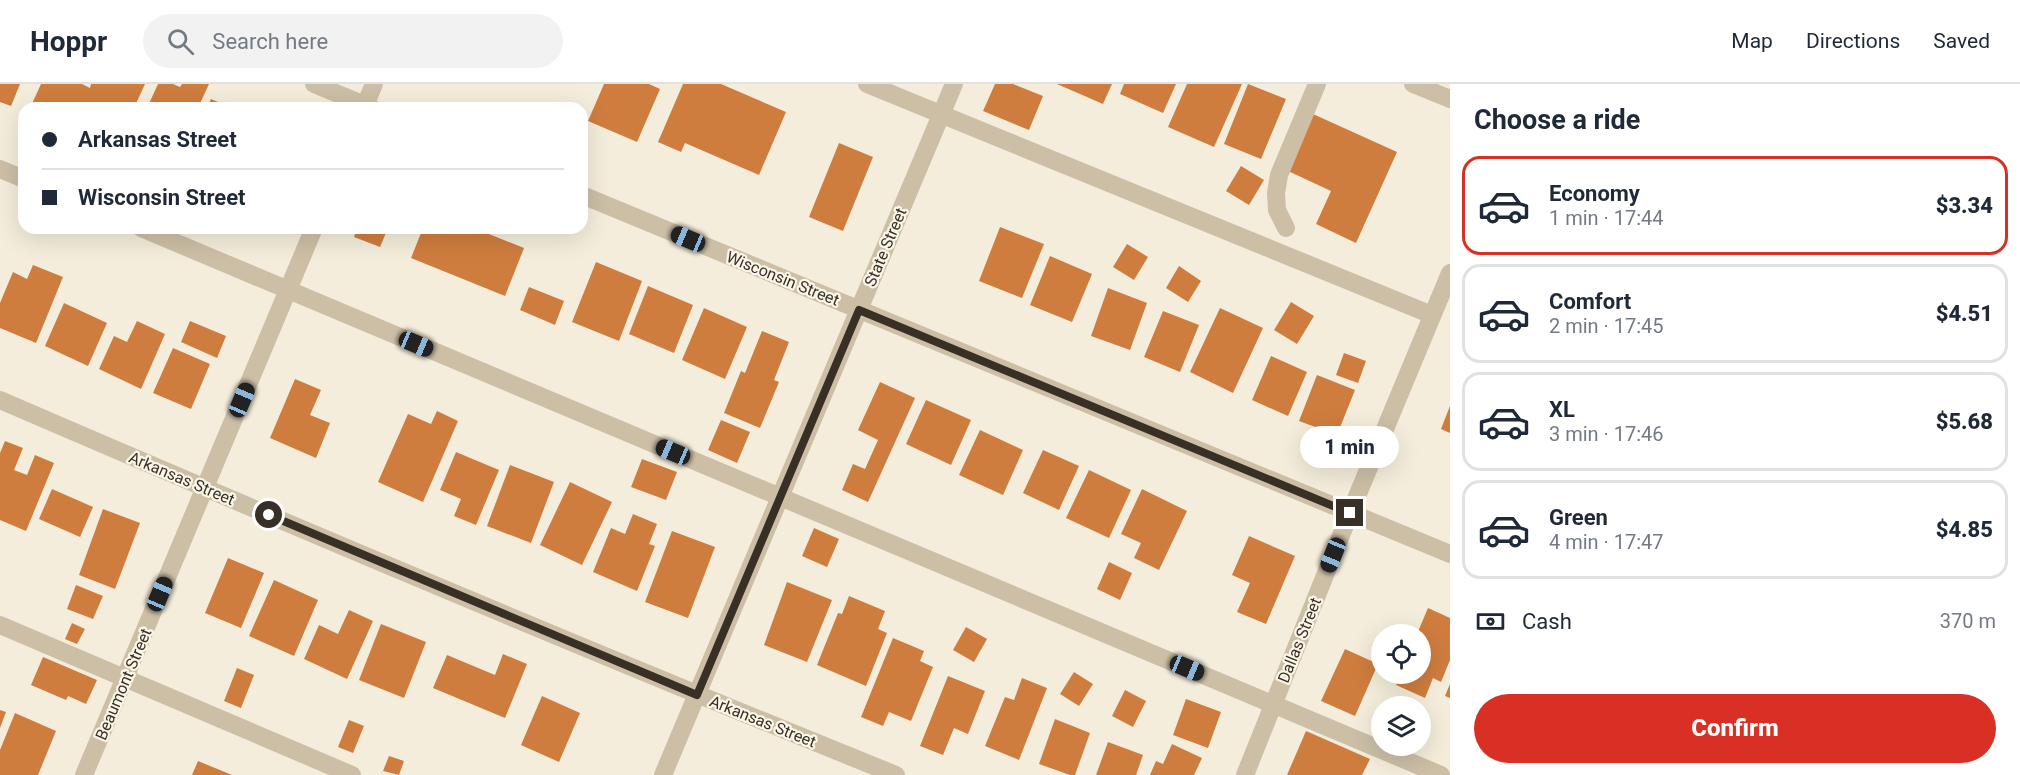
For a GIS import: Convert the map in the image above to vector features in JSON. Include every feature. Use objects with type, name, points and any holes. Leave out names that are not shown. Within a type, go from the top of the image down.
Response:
[{"type":"street","points":[[314,84],[355,102]]},
{"type":"street","points":[[369,102],[374,84]]},
{"type":"street","points":[[867,84],[1432,315]]},
{"type":"street","name":"State Street","points":[[663,775],[954,84]]},
{"type":"street","points":[[1286,228],[1277,210],[1276,193],[1279,175],[1317,84]]},
{"type":"street","points":[[1413,84],[1450,99]]},
{"type":"street","points":[[0,168],[18,176]]},
{"type":"street","name":"Wisconsin Street","points":[[588,197],[1450,554]]},
{"type":"street","points":[[155,234],[1442,775]]},
{"type":"street","name":"Beaumont Street","points":[[84,775],[311,234]]},
{"type":"street","name":"Dallas Street","points":[[1245,775],[1350,513],[1450,273]]},
{"type":"street","name":"Arkansas Street","points":[[0,400],[697,695],[896,775]]},
{"type":"street","points":[[0,625],[352,775]]},
{"type":"building","points":[[0,84],[20,84],[11,106],[0,102]]},
{"type":"building","points":[[41,84],[82,84],[90,88],[91,84],[145,84],[137,102],[33,102]]},
{"type":"building","points":[[158,84],[173,84],[180,87],[182,84],[209,84],[201,102],[150,102]]},
{"type":"building","points":[[604,84],[649,84],[660,89],[637,142],[588,121]]},
{"type":"building","points":[[683,84],[721,84],[786,112],[759,175],[685,143],[681,152],[658,142]]},
{"type":"building","points":[[995,84],[1013,84],[1043,96],[1029,130],[983,111]]},
{"type":"building","points":[[1057,84],[1112,84],[1103,104]]},
{"type":"building","points":[[1124,84],[1176,84],[1163,113],[1120,94]]},
{"type":"building","points":[[1187,84],[1242,84],[1214,147],[1168,127]]},
{"type":"building","points":[[1248,84],[1286,99],[1261,159],[1224,144]]},
{"type":"building","points":[[1313,114],[1397,152],[1356,243],[1316,224],[1331,191],[1288,171]]},
{"type":"building","points":[[839,143],[873,157],[843,231],[809,217]]},
{"type":"building","points":[[1241,166],[1264,180],[1249,205],[1226,191]]},
{"type":"building","points":[[1000,227],[1044,244],[1022,298],[979,281]]},
{"type":"building","points":[[355,234],[385,234],[380,247],[354,237]]},
{"type":"building","points":[[421,234],[489,234],[524,248],[505,296],[411,258]]},
{"type":"building","points":[[1127,244],[1148,257],[1134,280],[1113,267]]},
{"type":"building","points":[[1050,256],[1092,274],[1072,322],[1030,305]]},
{"type":"building","points":[[596,262],[642,281],[619,341],[572,322]]},
{"type":"building","points":[[33,265],[63,277],[36,343],[0,328],[0,303],[13,272],[27,279]]},
{"type":"building","points":[[1179,266],[1201,281],[1188,302],[1166,288]]},
{"type":"building","points":[[648,286],[693,305],[674,353],[629,334]]},
{"type":"building","points":[[529,287],[564,301],[555,325],[520,310]]},
{"type":"building","points":[[1108,288],[1147,303],[1130,350],[1091,336]]},
{"type":"building","points":[[1291,302],[1314,316],[1297,344],[1274,330]]},
{"type":"building","points":[[64,303],[107,323],[88,366],[45,346]]},
{"type":"building","points":[[704,308],[747,327],[725,379],[682,360]]},
{"type":"building","points":[[1220,308],[1263,328],[1233,393],[1190,372]]},
{"type":"building","points":[[1163,311],[1199,325],[1180,372],[1144,357]]},
{"type":"building","points":[[137,321],[165,334],[141,389],[99,369],[114,336],[127,342]]},
{"type":"building","points":[[190,321],[226,336],[217,358],[181,342]]},
{"type":"building","points":[[762,331],[789,342],[774,380],[779,382],[760,428],[724,413],[741,371],[745,373]]},
{"type":"building","points":[[173,348],[210,364],[191,409],[153,393]]},
{"type":"building","points":[[1344,353],[1366,361],[1358,383],[1336,375]]},
{"type":"building","points":[[1271,356],[1307,372],[1288,416],[1252,400]]},
{"type":"building","points":[[1317,375],[1355,390],[1337,435],[1299,421]]},
{"type":"building","points":[[295,379],[321,390],[310,415],[330,423],[316,458],[270,438]]},
{"type":"building","points":[[880,382],[915,398],[868,502],[842,490],[853,464],[865,469],[878,440],[858,430]]},
{"type":"building","points":[[926,400],[971,420],[951,465],[906,444]]},
{"type":"building","points":[[1450,406],[1450,433],[1441,429]]},
{"type":"building","points":[[437,411],[458,421],[423,502],[378,482],[408,414],[431,424]]},
{"type":"building","points":[[721,420],[750,432],[737,463],[708,450]]},
{"type":"building","points":[[980,430],[1023,450],[1003,495],[959,475]]},
{"type":"building","points":[[5,441],[23,448],[14,470],[27,475],[35,455],[54,463],[26,531],[0,520],[0,453]]},
{"type":"building","points":[[1043,450],[1079,466],[1059,510],[1023,493]]},
{"type":"building","points":[[456,452],[499,470],[476,525],[454,516],[461,499],[440,490]]},
{"type":"building","points":[[642,459],[677,472],[666,500],[631,487]]},
{"type":"building","points":[[510,465],[554,482],[531,543],[487,526]]},
{"type":"building","points":[[1089,470],[1131,490],[1109,538],[1066,518]]},
{"type":"building","points":[[570,482],[612,502],[582,565],[540,545]]},
{"type":"building","points":[[52,489],[93,507],[80,537],[39,519]]},
{"type":"building","points":[[1142,489],[1187,511],[1159,570],[1134,558],[1141,543],[1121,534]]},
{"type":"building","points":[[103,509],[140,523],[115,589],[79,575]]},
{"type":"building","points":[[633,514],[657,524],[649,544],[655,546],[637,591],[593,572],[611,528],[625,534]]},
{"type":"building","points":[[814,528],[839,539],[827,567],[802,556]]},
{"type":"building","points":[[672,531],[715,547],[688,618],[645,602]]},
{"type":"building","points":[[1249,536],[1295,556],[1266,624],[1237,612],[1250,583],[1232,575]]},
{"type":"building","points":[[228,558],[264,573],[241,628],[205,613]]},
{"type":"building","points":[[1109,562],[1132,573],[1120,600],[1097,589]]},
{"type":"building","points":[[274,580],[318,600],[294,656],[249,636]]},
{"type":"building","points":[[787,582],[832,600],[807,662],[764,645]]},
{"type":"building","points":[[76,585],[103,596],[93,619],[67,609]]},
{"type":"building","points":[[849,596],[885,611],[878,629],[887,633],[866,686],[817,665],[838,613],[842,614]]},
{"type":"building","points":[[1428,608],[1450,618],[1450,660],[1441,682],[1433,678],[1431,683],[1431,624],[1421,624]]},
{"type":"building","points":[[349,610],[373,621],[347,679],[304,659],[319,625],[338,634]]},
{"type":"building","points":[[72,623],[85,629],[77,644],[65,639]]},
{"type":"building","points":[[381,624],[426,642],[404,698],[359,680]]},
{"type":"building","points":[[966,627],[987,639],[974,662],[953,650]]},
{"type":"building","points":[[893,638],[924,651],[920,661],[933,667],[911,721],[889,712],[883,726],[861,717]]},
{"type":"building","points":[[1345,649],[1371,661],[1371,680],[1355,716],[1321,701]]},
{"type":"building","points":[[503,654],[527,664],[505,718],[433,688],[447,655],[495,675]]},
{"type":"building","points":[[43,657],[97,680],[86,704],[68,696],[66,700],[31,685]]},
{"type":"building","points":[[237,668],[254,675],[241,708],[224,701]]},
{"type":"building","points":[[1074,672],[1093,684],[1079,706],[1060,694]]},
{"type":"building","points":[[948,676],[985,691],[968,734],[954,728],[943,755],[920,746]]},
{"type":"building","points":[[1022,678],[1047,688],[1019,760],[985,746],[1005,697],[1014,700]]},
{"type":"building","points":[[1431,684],[1426,696],[1421,696],[1396,685]]},
{"type":"building","points":[[1450,684],[1450,698],[1445,696]]},
{"type":"building","points":[[1125,690],[1146,701],[1133,727],[1112,716]]},
{"type":"building","points":[[542,696],[580,713],[559,762],[521,745]]},
{"type":"building","points":[[1186,699],[1221,712],[1208,748],[1173,735]]},
{"type":"building","points":[[0,710],[6,712],[0,728]]},
{"type":"building","points":[[15,713],[56,731],[38,775],[0,775],[0,750]]},
{"type":"building","points":[[1055,719],[1090,733],[1075,775],[1039,764]]},
{"type":"building","points":[[349,720],[364,726],[353,753],[338,747]]},
{"type":"building","points":[[1306,731],[1370,759],[1362,775],[1287,775]]},
{"type":"building","points":[[1108,742],[1143,755],[1136,775],[1096,775]]},
{"type":"building","points":[[1172,744],[1202,758],[1194,775],[1150,775],[1156,761],[1163,764]]},
{"type":"building","points":[[389,756],[404,761],[399,775],[383,771]]},
{"type":"building","points":[[198,761],[232,775],[192,775]]},
{"type":"route","points":[[269,515],[697,695],[859,310],[1350,513]]}]
